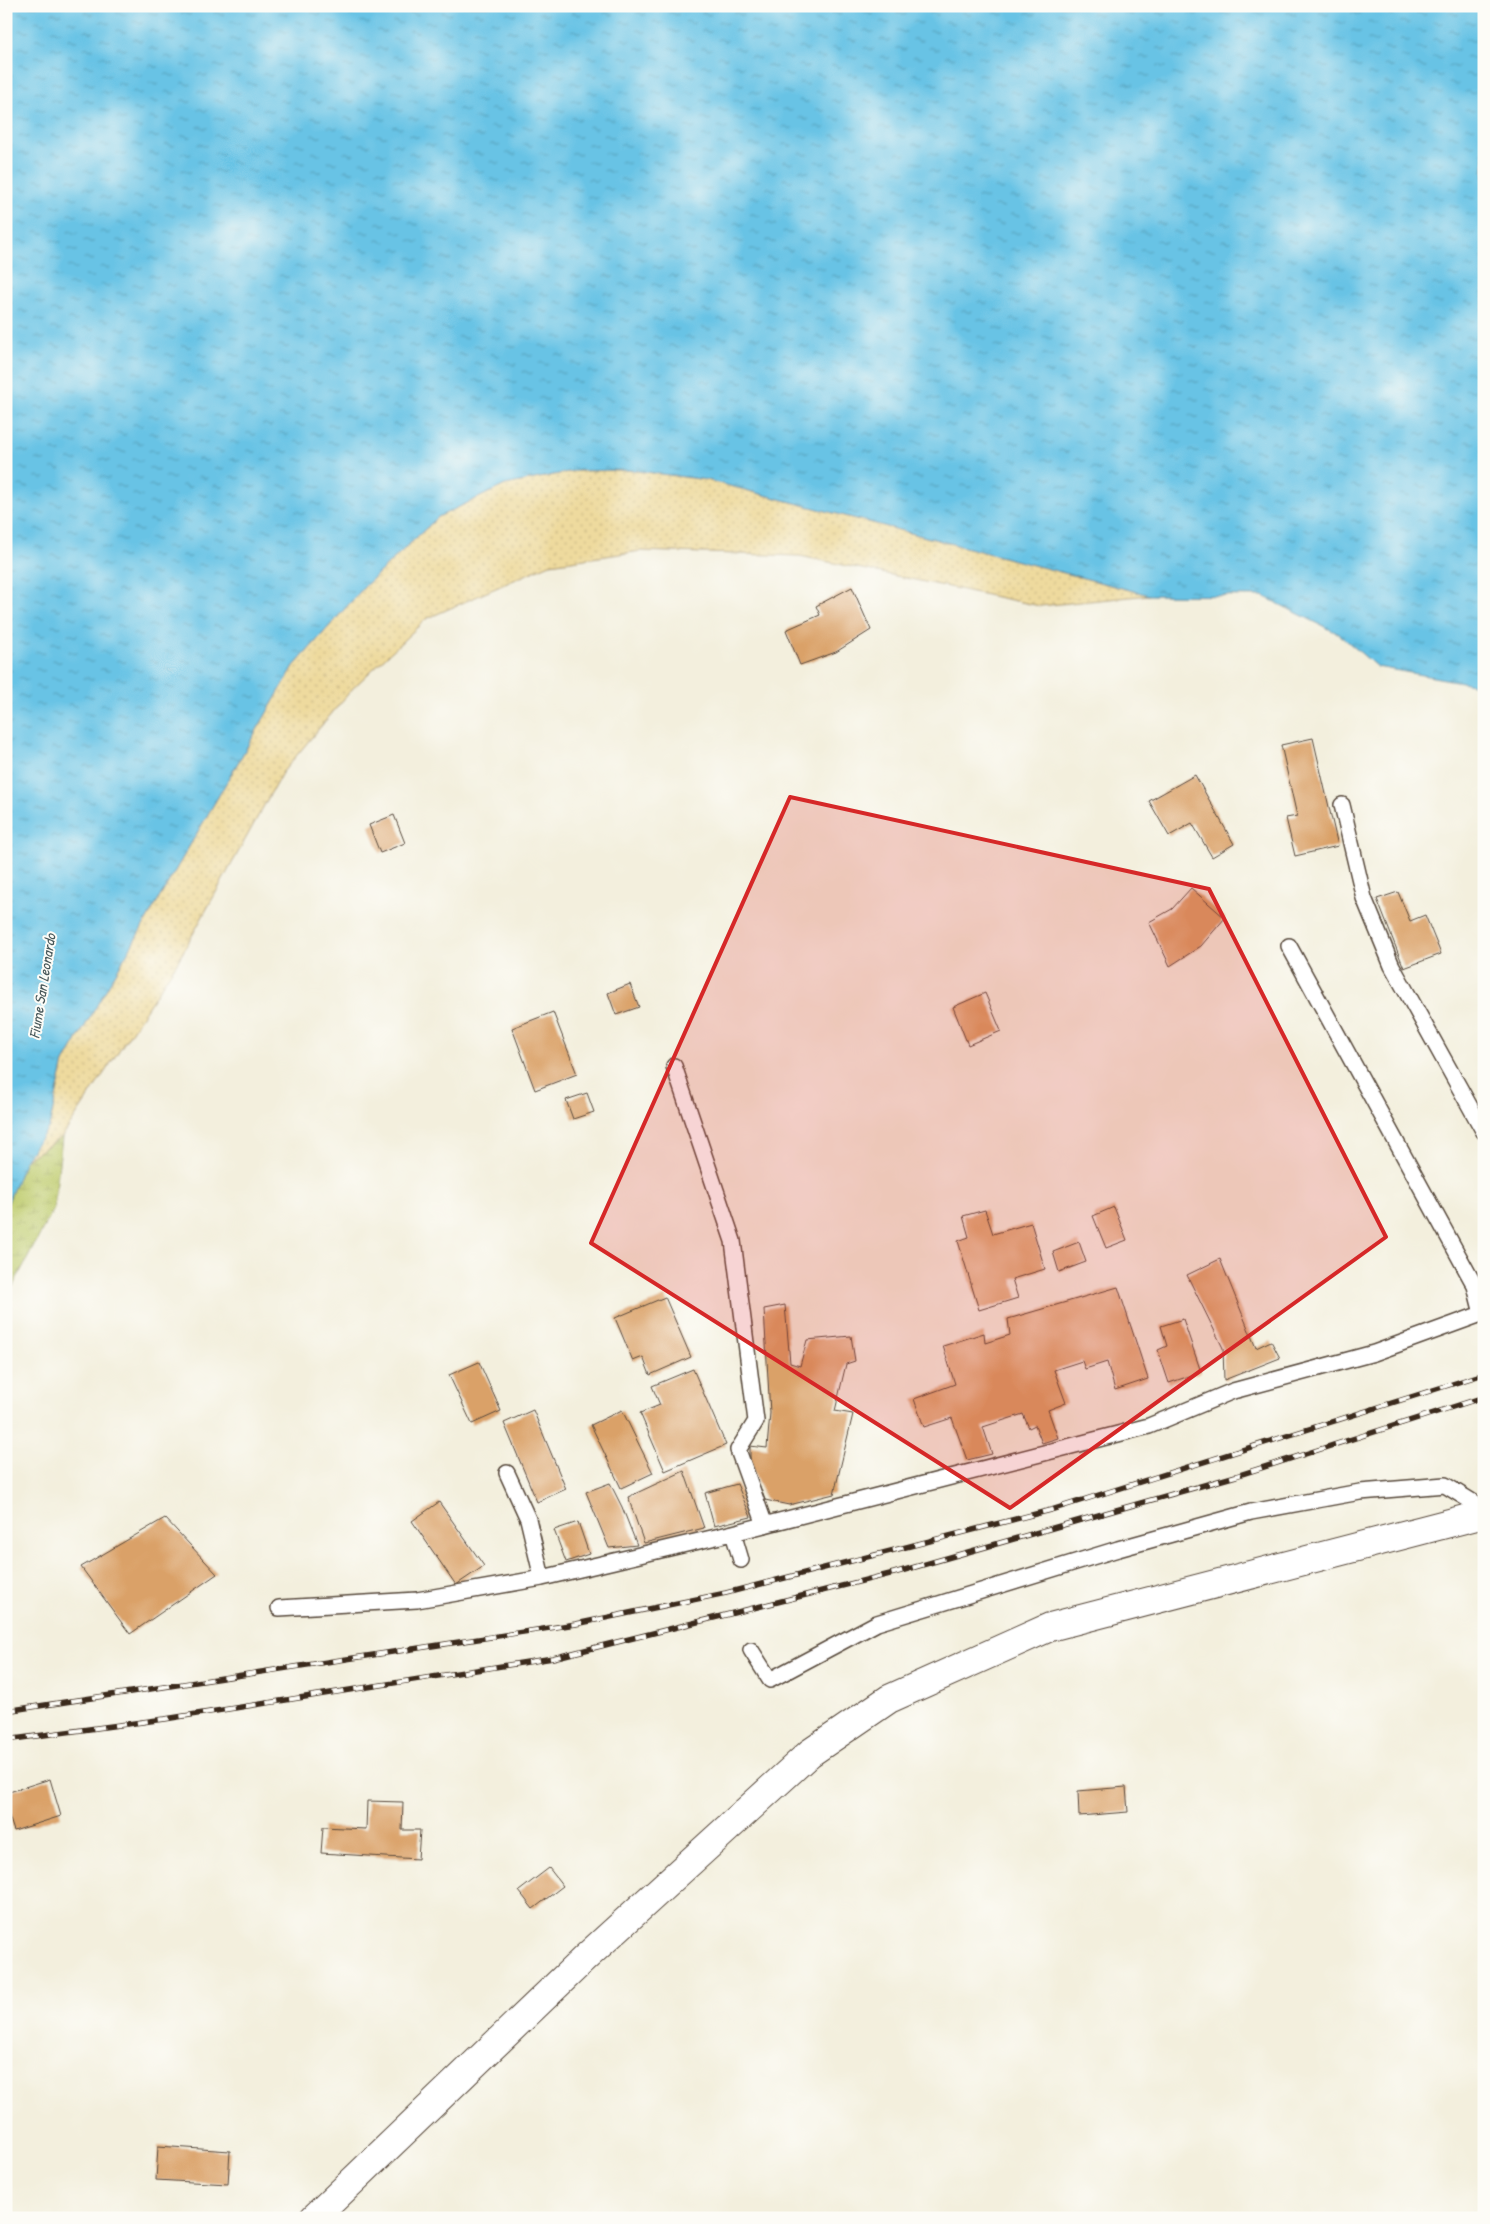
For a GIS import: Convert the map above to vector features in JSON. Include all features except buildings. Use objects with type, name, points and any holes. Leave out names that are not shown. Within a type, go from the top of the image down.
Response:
[{"type":"street","points":[[314,2218],[585,1958],[810,1753],[889,1699],[1050,1627],[1484,1514]]},
{"type":"lane","points":[[1342,805],[1364,898],[1392,966],[1484,1132]]},
{"type":"lane","points":[[279,1608],[417,1600],[542,1578],[733,1533],[1149,1426],[1233,1391],[1374,1353],[1483,1314],[1475,1286],[1289,946]]},
{"type":"lane","points":[[674,1066],[733,1241],[756,1420],[738,1450],[765,1525]]},
{"type":"lane","points":[[507,1473],[528,1519],[542,1578]]},
{"type":"lane","points":[[751,1650],[770,1680],[877,1622],[1118,1549],[1251,1512],[1360,1492],[1445,1485],[1484,1509]]},
{"type":"lane","points":[[733,1533],[741,1560]]},
{"type":"highlighted area","points":[[790,797],[1209,889],[1386,1237],[1010,1508],[591,1243]]},
{"type":"green space","points":[[62,1137],[54,1208],[6,1299],[6,1207],[25,1160]]},
{"type":"sand","points":[[631,470],[707,480],[1149,595],[1040,606],[800,556],[641,551],[550,564],[426,619],[353,688],[282,773],[178,961],[62,1137],[25,1160],[49,1127],[64,1062],[294,666],[365,586],[438,517],[505,485],[573,471]]},
{"type":"water","name":"Fiume San Leonardo","points":[[6,6],[1484,6],[1484,686],[1377,667],[1339,634],[1263,596],[1149,595],[707,480],[631,470],[573,471],[505,485],[438,517],[365,586],[294,666],[64,1062],[49,1127],[25,1160],[6,1207]]},
{"type":"railway","points":[[6,1711],[576,1624],[726,1593],[1051,1510],[1484,1374]]},
{"type":"railway","points":[[6,1740],[165,1719],[553,1658],[894,1573],[1236,1476],[1484,1397]]}]
